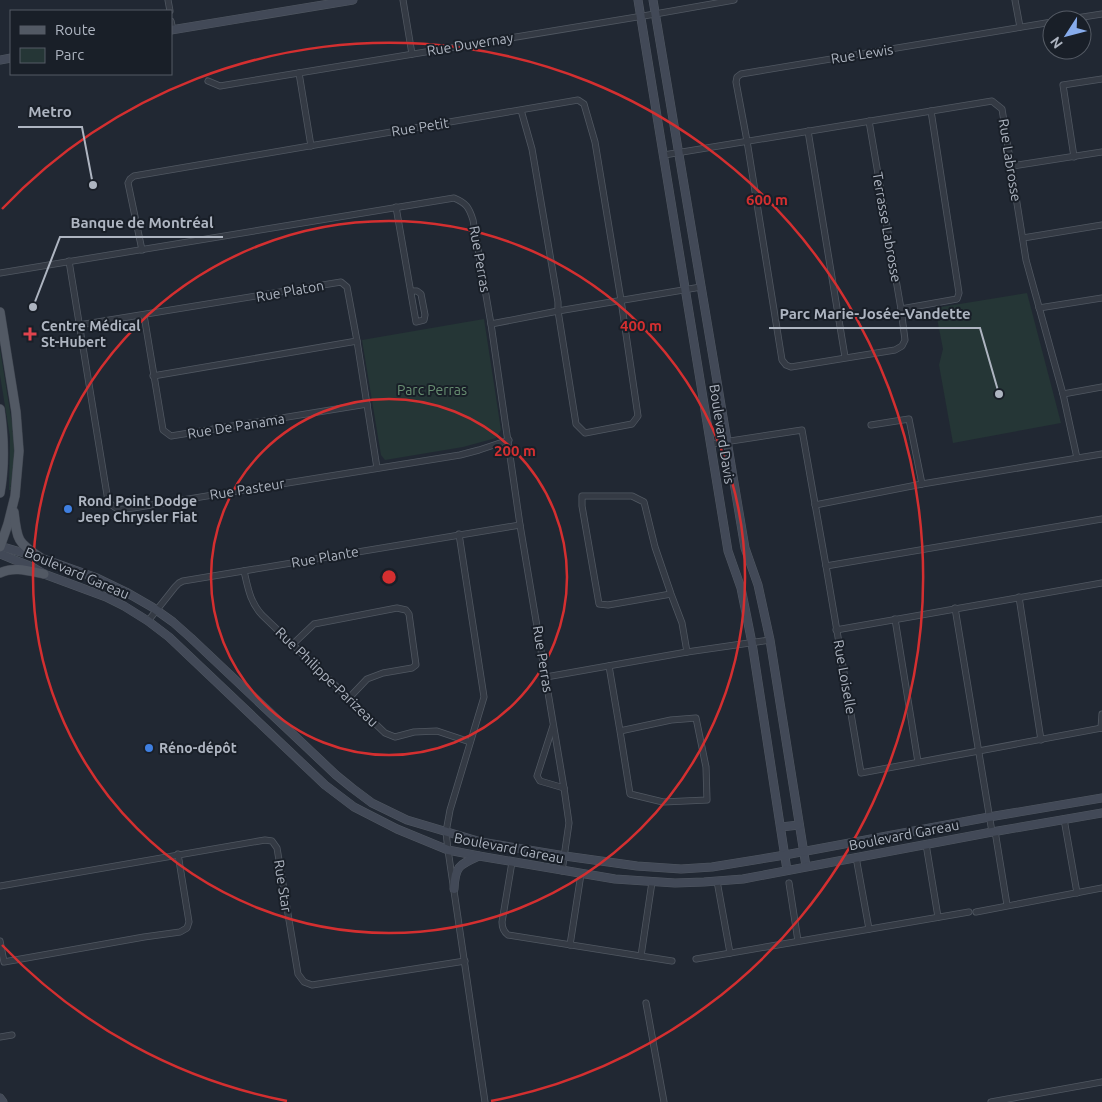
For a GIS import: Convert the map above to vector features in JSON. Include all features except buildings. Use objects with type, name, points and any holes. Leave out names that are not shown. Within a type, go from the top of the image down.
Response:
[{"type":"main road","points":[[0,312],[19,439],[17,481],[13,507],[0,547]]},
{"type":"main road","points":[[0,409],[4,446],[0,493]]},
{"type":"main road","points":[[13,507],[19,539],[26,548],[41,558]]},
{"type":"main road","points":[[0,573],[5,570],[14,570],[44,574]]},
{"type":"street","points":[[172,30],[353,0]]},
{"type":"street","points":[[403,0],[412,54]]},
{"type":"street","name":"Boulevard Davis","points":[[638,0],[728,551],[741,588],[752,643],[787,870]]},
{"type":"street","name":"Boulevard Davis","points":[[653,0],[726,441],[745,548],[758,585],[770,640],[806,866]]},
{"type":"street","name":"Rue Duvernay","points":[[208,81],[220,86],[734,0]]},
{"type":"street","points":[[1015,0],[1020,28]]},
{"type":"street","name":"Rue Lewis","points":[[747,141],[736,82],[737,77],[741,74],[1042,24]]},
{"type":"street","points":[[298,73],[311,146]]},
{"type":"street","points":[[1074,157],[1064,85],[1102,78]]},
{"type":"street","name":"Rue Petit","points":[[142,250],[128,183],[134,176],[578,100],[584,104],[595,142],[638,416],[632,424],[585,433],[576,424],[558,311]]},
{"type":"street","name":"Rue Labrosse","points":[[664,154],[992,101],[1002,109],[1026,260],[1063,394],[1077,458]]},
{"type":"street","points":[[521,110],[532,149],[558,311]]},
{"type":"street","points":[[901,308],[957,299],[960,293],[931,111]]},
{"type":"street","name":"Terrasse Labrosse","points":[[747,141],[782,360],[790,367],[895,350],[902,346],[904,340],[901,308],[869,121]]},
{"type":"street","points":[[808,131],[845,357]]},
{"type":"street","points":[[1012,166],[1102,152]]},
{"type":"street","name":"Rue Perras","points":[[0,273],[454,198],[463,202],[469,209],[473,220],[491,324],[520,525],[564,788],[569,823],[562,871]]},
{"type":"street","points":[[396,207],[416,322],[420,322],[424,320],[425,315],[420,294],[417,291],[412,291]]},
{"type":"street","points":[[1023,238],[1102,225]]},
{"type":"street","name":"Rue Pasteur","points":[[69,261],[108,501],[117,509],[122,510],[460,455],[509,440]]},
{"type":"street","name":"Rue Platon","points":[[79,325],[341,282],[347,287],[377,468]]},
{"type":"street","points":[[491,324],[701,287]]},
{"type":"street","points":[[1039,308],[1102,298]]},
{"type":"street","name":"Rue De Panama","points":[[144,315],[163,430],[171,436],[367,404]]},
{"type":"street","points":[[153,376],[357,341]]},
{"type":"street","points":[[1063,394],[1102,387]]},
{"type":"street","points":[[871,425],[909,419],[922,484]]},
{"type":"street","name":"Rue Loiselle","points":[[711,444],[802,430],[861,773],[1102,728]]},
{"type":"street","points":[[815,505],[922,484],[1102,454]]},
{"type":"street","points":[[671,594],[608,605],[599,604],[582,496],[632,496],[644,502],[654,547],[682,622],[687,652]]},
{"type":"street","points":[[826,566],[1102,519]]},
{"type":"street","name":"Rue Plante","points":[[148,621],[175,587],[183,581],[520,525]]},
{"type":"street","points":[[459,534],[484,697],[450,810],[446,832],[483,1102]]},
{"type":"street","name":"Boulevard Gareau","points":[[0,547],[41,558],[114,585],[157,610],[191,638],[336,775],[372,803],[407,820],[480,842],[637,866],[681,869],[712,867],[1102,798]]},
{"type":"street","name":"Boulevard Gareau","points":[[0,554],[44,574],[106,597],[130,609],[169,637],[325,785],[347,802],[397,829],[448,850],[615,879],[675,883],[717,881],[743,879],[993,831],[1102,813]]},
{"type":"street","name":"Rue Philippe-Parizeau","points":[[244,571],[249,593],[255,607],[385,733],[395,737],[414,732],[437,731],[470,742]]},
{"type":"street","points":[[836,630],[1102,583]]},
{"type":"street","points":[[1019,597],[1040,740]]},
{"type":"street","points":[[292,644],[314,624],[397,608],[406,610],[416,665],[412,668],[383,672],[368,679],[348,698]]},
{"type":"street","points":[[955,608],[989,817],[1007,905]]},
{"type":"street","points":[[895,619],[918,762]]},
{"type":"street","points":[[546,677],[687,652],[770,640]]},
{"type":"street","points":[[609,666],[630,794],[663,802],[707,800],[706,767],[696,718],[671,720],[620,731]]},
{"type":"street","points":[[1102,714],[1102,728]]},
{"type":"street","name":"Rue Perras","points":[[554,724],[537,776],[540,781],[564,788]]},
{"type":"street","points":[[1064,819],[1077,893]]},
{"type":"street","points":[[781,827],[799,825]]},
{"type":"street","name":"Rue Star","points":[[0,886],[178,854],[265,840],[272,841],[277,848],[298,974],[304,982],[312,985],[465,961]]},
{"type":"street","points":[[926,844],[938,917]]},
{"type":"street","points":[[0,940],[4,962],[180,932],[186,928],[188,922],[178,854]]},
{"type":"street","points":[[454,889],[457,870],[465,863],[479,856]]},
{"type":"street","points":[[856,857],[869,929]]},
{"type":"street","points":[[512,862],[502,922],[503,930],[508,935],[672,961]]},
{"type":"street","points":[[570,945],[582,874]]},
{"type":"street","points":[[717,881],[730,953]]},
{"type":"street","points":[[641,956],[652,882]]},
{"type":"street","points":[[789,883],[798,941]]},
{"type":"street","points":[[696,959],[1102,888]]},
{"type":"street","points":[[646,1003],[664,1102]]},
{"type":"street","points":[[0,1037],[12,1035]]},
{"type":"street","points":[[990,1102],[1102,1082]]},
{"type":"street","points":[[0,1098],[3,1102]]},
{"type":"green space","points":[[1027,293],[1061,423],[953,443],[939,365],[943,349],[935,308]]},
{"type":"green space","name":"Parc Perras","points":[[484,319],[501,430],[496,438],[463,447],[385,460],[381,455],[362,340]]},
{"type":"green space","points":[[0,349],[14,439],[11,490],[9,490],[10,437],[0,375]]},
{"type":"place","name":"Metro","points":[[93,185]]},
{"type":"place","name":"Banque de Montréal","points":[[33,307]]},
{"type":"place","name":"Centre Médical St-Hubert","points":[[30,334]]},
{"type":"place","name":"Parc Marie-Josée-Vandette","points":[[999,394]]},
{"type":"place","name":"Rond Point Dodge Jeep Chrysler Fiat","points":[[68,509]]},
{"type":"place","name":"Réno-dépôt","points":[[149,748]]}]
